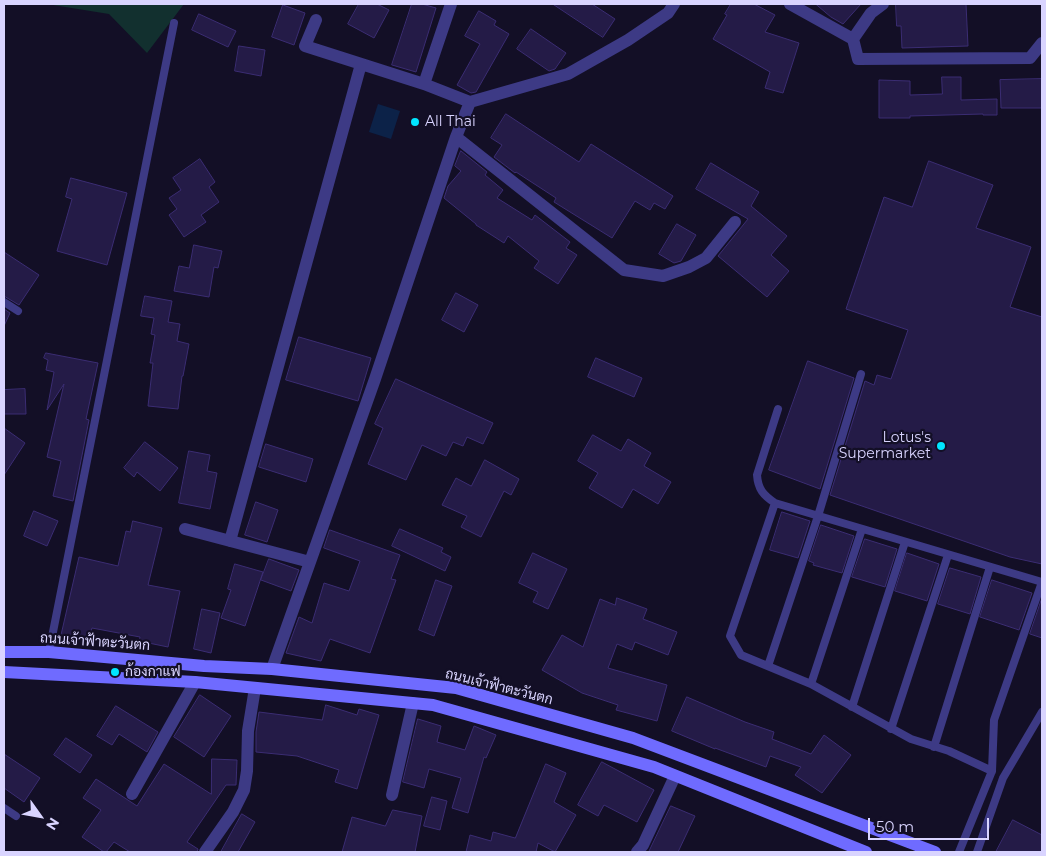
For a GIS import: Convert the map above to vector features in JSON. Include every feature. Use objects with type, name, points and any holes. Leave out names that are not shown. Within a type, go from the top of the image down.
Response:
[{"type":"main road","name":"ถนนเจ้าฟ้าตะวันตก","points":[[4,652],[49,652],[204,666],[272,669],[456,688],[633,738],[935,852]]},
{"type":"main road","points":[[4,672],[195,682],[413,703],[443,708],[654,767],[866,852]]},
{"type":"street","points":[[424,84],[451,4]]},
{"type":"street","points":[[316,20],[305,46],[424,84],[470,102],[524,85],[568,74],[628,40],[668,13],[674,4]]},
{"type":"street","points":[[790,4],[853,39],[858,59],[1030,58],[1042,43]]},
{"type":"street","points":[[853,39],[871,14],[883,4]]},
{"type":"street","points":[[230,541],[361,64]]},
{"type":"street","points":[[272,669],[375,379],[456,137],[470,102]]},
{"type":"street","points":[[456,137],[624,270],[663,276],[689,267],[706,258],[736,222]]},
{"type":"street","points":[[185,529],[310,562]]},
{"type":"street","points":[[132,794],[195,682]]},
{"type":"street","points":[[205,852],[236,807],[244,790],[247,771],[248,732],[255,688]]},
{"type":"street","points":[[392,795],[413,703]]},
{"type":"street","points":[[638,852],[675,776]]},
{"type":"lane","points":[[49,652],[174,23]]},
{"type":"lane","points":[[4,302],[18,311]]},
{"type":"lane","points":[[768,666],[818,516],[862,374]]},
{"type":"lane","points":[[778,409],[757,475],[761,491],[774,503],[1042,582],[994,720],[992,771],[959,852]]},
{"type":"lane","points":[[774,503],[730,636],[741,655],[811,684],[911,739],[949,751],[992,771]]},
{"type":"lane","points":[[811,684],[862,528]]},
{"type":"lane","points":[[852,707],[905,542]]},
{"type":"lane","points":[[891,729],[948,555]]},
{"type":"lane","points":[[934,746],[990,567]]},
{"type":"lane","points":[[977,852],[1003,778],[1042,712]]},
{"type":"lane","points":[[4,808],[16,816]]},
{"type":"green space","points":[[52,4],[184,4],[147,53],[109,14]]},
{"type":"water","points":[[378,104],[400,111],[391,139],[369,132]]},
{"type":"building","points":[[359,4],[377,4],[389,10],[374,38],[348,24]]},
{"type":"building","points":[[412,4],[422,4],[436,8],[416,72],[392,65]]},
{"type":"building","points":[[553,4],[592,4],[615,19],[603,37]]},
{"type":"building","points":[[731,4],[754,4],[775,15],[765,32],[799,43],[783,93],[765,88],[770,72],[713,39]]},
{"type":"building","points":[[816,4],[861,4],[843,24],[831,17]]},
{"type":"building","points":[[896,4],[966,4],[968,46],[902,48],[901,26],[897,26]]},
{"type":"building","points":[[283,5],[305,13],[294,45],[272,37]]},
{"type":"building","points":[[479,11],[496,21],[494,25],[509,34],[476,92],[471,93],[457,85],[480,44],[465,36]]},
{"type":"building","points":[[199,14],[236,31],[228,47],[192,30]]},
{"type":"building","points":[[531,29],[566,53],[555,69],[549,71],[517,49]]},
{"type":"building","points":[[239,46],[265,50],[261,76],[235,71]]},
{"type":"building","points":[[942,77],[961,77],[961,100],[997,99],[997,115],[879,118],[879,80],[910,81],[910,95],[942,94]]},
{"type":"building","points":[[1042,79],[1042,108],[1001,108],[1000,80]]},
{"type":"building","points":[[506,114],[579,162],[591,144],[673,196],[665,209],[654,203],[650,210],[635,201],[612,238],[554,202],[556,198],[515,173],[494,157],[502,145],[491,138]]},
{"type":"building","points":[[461,151],[487,172],[485,175],[503,190],[497,198],[532,220],[535,215],[570,242],[566,248],[577,255],[558,284],[534,268],[539,261],[508,236],[504,243],[476,225],[444,198],[448,186],[461,171],[455,166]]},
{"type":"building","points":[[200,159],[215,182],[209,187],[219,202],[201,215],[206,222],[184,237],[169,215],[177,209],[169,198],[181,190],[173,178]]},
{"type":"building","name":"Lotus's Supermarket","points":[[929,161],[993,185],[976,228],[1031,247],[1010,307],[1042,317],[1042,564],[1010,557],[830,495],[865,381],[874,385],[877,375],[891,379],[908,330],[846,309],[884,197],[912,207]]},
{"type":"building","points":[[711,163],[759,192],[751,206],[787,236],[771,255],[789,271],[767,297],[718,256],[748,219],[696,189]]},
{"type":"building","points":[[71,178],[127,193],[107,265],[57,251],[72,199],[66,197]]},
{"type":"building","points":[[677,224],[696,235],[681,261],[674,263],[659,254]]},
{"type":"building","points":[[194,245],[222,251],[218,268],[214,267],[209,297],[174,291],[179,266],[189,268]]},
{"type":"building","points":[[4,252],[39,275],[19,305],[4,296]]},
{"type":"building","points":[[456,293],[478,305],[464,332],[442,320]]},
{"type":"building","points":[[145,296],[172,301],[168,322],[180,324],[177,341],[189,344],[182,376],[178,409],[148,406],[153,363],[150,363],[155,335],[151,334],[154,318],[141,316]]},
{"type":"building","points":[[4,309],[10,313],[4,326]]},
{"type":"building","points":[[299,337],[371,358],[358,401],[286,380]]},
{"type":"building","points":[[46,353],[98,363],[86,419],[89,420],[73,501],[53,496],[61,461],[47,457],[64,384],[47,410],[54,372],[46,370],[48,360],[44,358]]},
{"type":"building","points":[[596,358],[642,378],[634,397],[588,377]]},
{"type":"building","points":[[808,361],[854,378],[820,489],[769,470]]},
{"type":"building","points":[[396,379],[493,423],[483,444],[467,437],[463,446],[453,442],[446,456],[422,445],[406,480],[368,464],[383,428],[375,424]]},
{"type":"building","points":[[25,389],[26,414],[4,414],[4,390]]},
{"type":"building","points":[[4,428],[25,443],[4,475]]},
{"type":"building","points":[[593,435],[621,451],[628,439],[651,453],[644,466],[671,482],[658,504],[633,489],[622,508],[589,488],[598,473],[578,461]]},
{"type":"building","points":[[145,442],[178,468],[160,491],[137,472],[134,477],[124,468]]},
{"type":"building","points":[[266,444],[313,459],[306,482],[259,467]]},
{"type":"building","points":[[189,451],[210,455],[207,471],[217,473],[210,509],[179,503]]},
{"type":"building","points":[[485,460],[519,479],[511,495],[504,491],[481,537],[461,527],[467,516],[442,505],[456,478],[471,486]]},
{"type":"building","points":[[256,502],[278,510],[267,542],[245,535]]},
{"type":"building","points":[[34,511],[58,521],[47,546],[24,536]]},
{"type":"building","points":[[782,512],[810,521],[798,558],[770,550]]},
{"type":"building","points":[[133,521],[162,528],[148,585],[180,591],[168,647],[139,641],[140,637],[92,628],[88,641],[61,635],[79,557],[118,566],[126,531],[130,532]]},
{"type":"building","points":[[821,525],[854,536],[842,573],[813,565],[814,563],[809,561]]},
{"type":"building","points":[[400,529],[443,548],[441,552],[451,557],[445,571],[392,546]]},
{"type":"building","points":[[330,530],[400,555],[391,579],[396,580],[370,653],[330,639],[321,661],[286,653],[299,617],[312,623],[324,583],[349,591],[360,561],[324,548]]},
{"type":"building","points":[[865,539],[897,549],[885,587],[852,577]]},
{"type":"building","points":[[533,553],[567,569],[548,609],[533,602],[538,592],[519,583]]},
{"type":"building","points":[[907,553],[939,564],[927,601],[895,591]]},
{"type":"building","points":[[269,559],[299,570],[291,591],[261,580]]},
{"type":"building","points":[[235,564],[263,572],[245,626],[221,618],[231,590],[228,589]]},
{"type":"building","points":[[950,568],[981,577],[970,614],[938,604]]},
{"type":"building","points":[[436,580],[452,586],[434,636],[419,630]]},
{"type":"building","points":[[992,580],[1032,593],[1019,630],[980,617]]},
{"type":"building","points":[[617,598],[647,609],[643,619],[677,632],[668,655],[635,642],[632,650],[617,644],[608,668],[667,685],[657,721],[616,710],[618,705],[582,693],[542,670],[562,635],[583,647],[600,599],[615,605]]},
{"type":"building","points":[[1042,598],[1042,638],[1030,634]]},
{"type":"building","points":[[202,609],[220,613],[211,653],[194,649]]},
{"type":"building","points":[[200,695],[231,716],[204,757],[174,737]]},
{"type":"building","points":[[687,697],[745,722],[774,732],[772,739],[811,754],[824,735],[851,755],[822,793],[795,775],[801,767],[770,756],[766,767],[672,731]]},
{"type":"building","points":[[326,705],[357,715],[359,709],[379,715],[357,789],[335,782],[339,770],[297,756],[256,752],[259,712],[322,720]]},
{"type":"building","points":[[116,706],[158,732],[147,752],[119,734],[112,745],[97,736]]},
{"type":"building","points":[[418,719],[441,726],[437,742],[465,750],[474,726],[496,735],[486,758],[484,757],[468,813],[452,808],[461,778],[429,769],[424,788],[403,782]]},
{"type":"building","points":[[66,738],[92,755],[80,773],[54,755]]},
{"type":"building","points":[[4,754],[40,778],[24,802],[4,788]]},
{"type":"building","points":[[212,759],[237,760],[236,785],[226,785],[187,842],[198,849],[197,852],[130,852],[114,842],[104,852],[82,837],[101,810],[83,798],[96,779],[137,806],[164,764],[211,794]]},
{"type":"building","points":[[602,762],[654,790],[637,822],[604,805],[598,816],[578,805]]},
{"type":"building","points":[[546,764],[566,773],[554,802],[576,815],[555,852],[538,843],[536,852],[466,852],[470,835],[491,841],[493,832],[515,838]]},
{"type":"building","points":[[432,797],[447,801],[440,830],[424,826]]},
{"type":"building","points":[[671,806],[695,816],[678,852],[649,852]]},
{"type":"building","points":[[393,810],[422,816],[415,852],[342,852],[352,817],[385,826]]},
{"type":"building","points":[[242,814],[255,822],[238,852],[221,852]]},
{"type":"building","points":[[1013,820],[1042,835],[1042,852],[996,852]]},
{"type":"place","name":"All Thai","points":[[415,122]]},
{"type":"place","name":"Lotus's Supermarket","points":[[941,446]]},
{"type":"place","name":"ก้องกาแฟ","points":[[115,672]]}]
